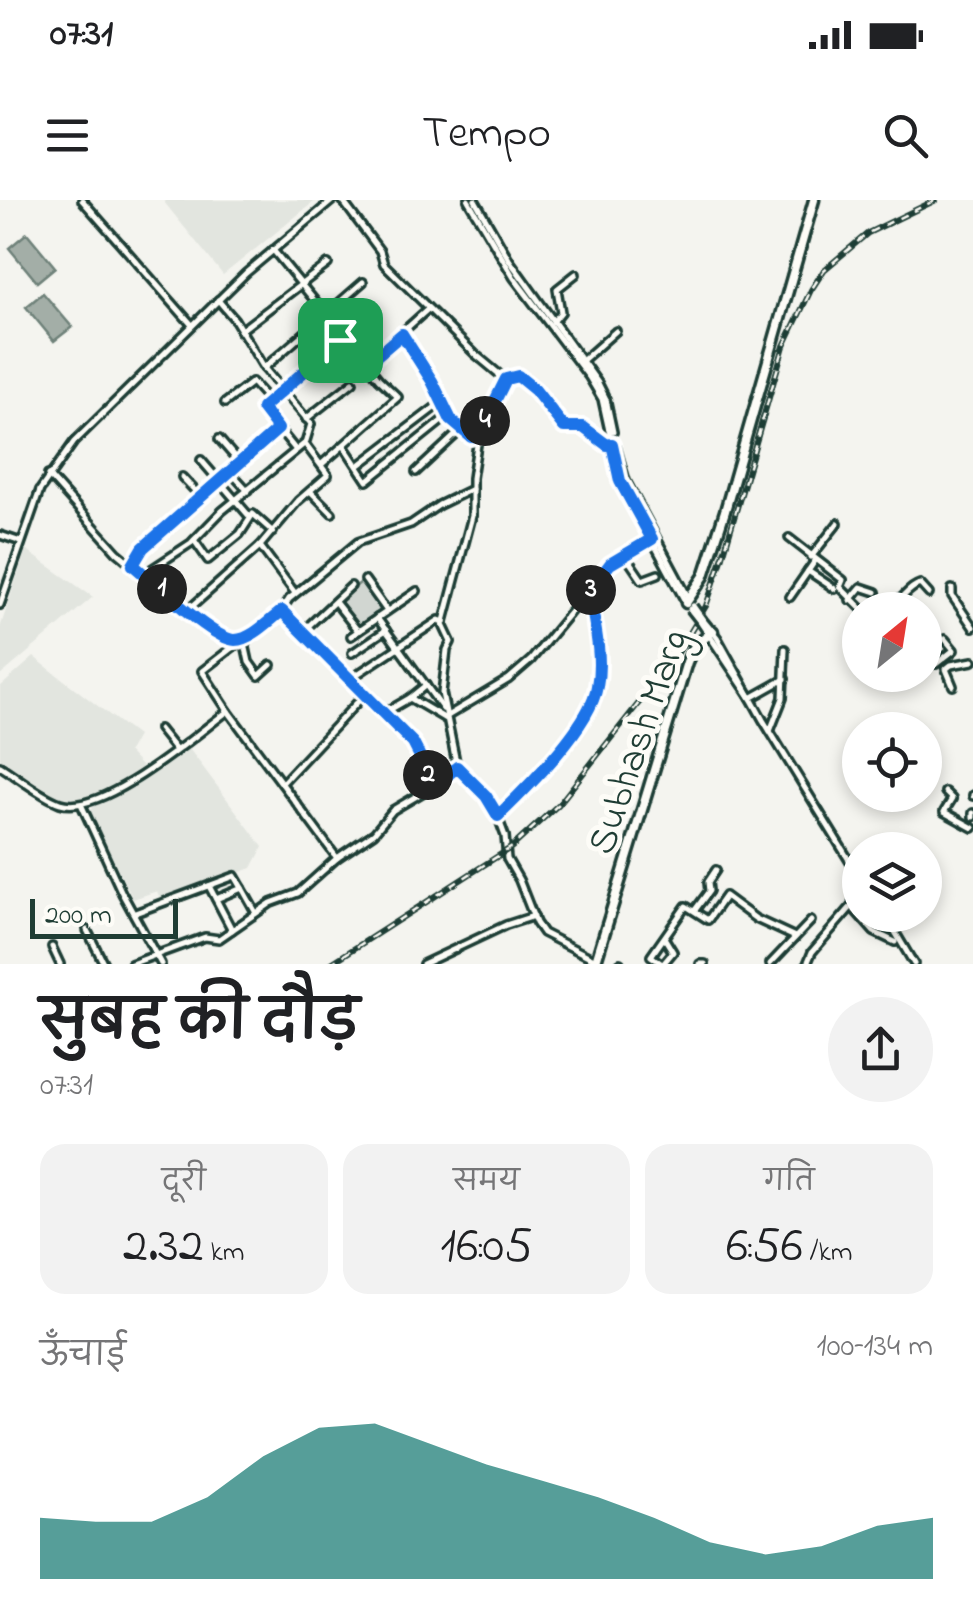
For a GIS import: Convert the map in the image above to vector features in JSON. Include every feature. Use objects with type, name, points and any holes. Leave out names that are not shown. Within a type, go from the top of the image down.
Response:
[{"type":"main road","name":"Subhash Marg","points":[[690,604],[704,576],[725,511],[814,200]]},
{"type":"main road","name":"Subhash Marg","points":[[595,962],[687,662],[694,648],[711,632]]},
{"type":"street","points":[[82,200],[192,325]]},
{"type":"street","points":[[0,605],[40,490],[74,442],[218,300],[332,200]]},
{"type":"street","points":[[342,200],[380,251],[384,264],[428,310],[506,379]]},
{"type":"street","points":[[471,200],[606,399],[626,481],[690,604]]},
{"type":"street","points":[[471,200],[514,278],[602,399],[620,481],[690,604]]},
{"type":"street","points":[[273,250],[398,398],[322,464]]},
{"type":"street","points":[[240,331],[328,264]]},
{"type":"street","points":[[553,322],[562,312],[557,288],[576,274]]},
{"type":"street","points":[[264,368],[363,282]]},
{"type":"street","points":[[144,574],[194,540],[304,444],[311,424],[264,368],[218,300]]},
{"type":"street","points":[[367,364],[428,310]]},
{"type":"street","points":[[582,361],[616,331]]},
{"type":"street","points":[[402,334],[449,415],[471,437],[478,435]]},
{"type":"street","points":[[295,449],[262,410],[281,389],[344,337]]},
{"type":"street","points":[[595,962],[543,932],[507,860],[498,816],[486,796],[457,767],[444,718],[444,668],[452,642],[445,633],[444,622],[472,516],[478,435],[506,379],[518,376],[535,390],[564,427],[583,427],[607,445],[612,444]]},
{"type":"street","points":[[226,403],[252,382],[269,401]]},
{"type":"street","points":[[306,419],[353,382]]},
{"type":"street","points":[[358,466],[442,402]]},
{"type":"street","points":[[344,446],[367,481],[449,415]]},
{"type":"street","points":[[133,565],[143,548],[278,429]]},
{"type":"street","points":[[416,472],[462,429]]},
{"type":"street","points":[[219,439],[239,462]]},
{"type":"street","points":[[188,610],[260,546],[328,475],[304,444]]},
{"type":"street","points":[[201,460],[250,517]]},
{"type":"street","points":[[230,470],[248,491]]},
{"type":"street","points":[[48,475],[117,552],[216,635],[244,639]]},
{"type":"street","points":[[182,477],[200,496]]},
{"type":"street","points":[[337,858],[202,671],[282,611],[296,593],[358,542],[411,524],[472,489]]},
{"type":"street","points":[[310,491],[332,513]]},
{"type":"street","points":[[194,540],[208,560],[240,534],[253,514],[272,532]]},
{"type":"street","points":[[790,597],[838,522]]},
{"type":"street","points":[[0,535],[21,542]]},
{"type":"street","points":[[789,538],[843,580],[840,587],[844,592]]},
{"type":"street","points":[[444,718],[509,680],[531,660],[610,564],[652,539]]},
{"type":"street","points":[[260,546],[296,593]]},
{"type":"street","points":[[625,555],[642,580],[658,574]]},
{"type":"street","points":[[808,571],[835,589]]},
{"type":"street","points":[[366,580],[387,611]]},
{"type":"street","points":[[908,592],[920,584],[927,592]]},
{"type":"street","points":[[303,631],[351,586]]},
{"type":"street","points":[[857,592],[861,587],[876,592]]},
{"type":"street","points":[[952,589],[952,596],[973,627]]},
{"type":"street","points":[[351,636],[417,591]]},
{"type":"street","points":[[498,816],[529,786],[592,704],[598,684],[598,650],[589,592]]},
{"type":"street","points":[[334,602],[358,631]]},
{"type":"street","name":"Subhash Marg","points":[[690,604],[711,632]]},
{"type":"street","points":[[282,611],[413,743],[435,786]]},
{"type":"street","points":[[377,618],[444,710]]},
{"type":"street","points":[[350,679],[439,620],[444,622]]},
{"type":"street","points":[[352,654],[386,630]]},
{"type":"street","points":[[711,632],[842,851]]},
{"type":"street","points":[[244,639],[250,662],[259,676],[271,665]]},
{"type":"street","points":[[942,659],[954,650],[945,639]]},
{"type":"street","points":[[770,731],[781,708],[786,649]]},
{"type":"street","points":[[947,655],[952,664]]},
{"type":"street","points":[[953,686],[946,669],[952,664],[973,661]]},
{"type":"street","points":[[751,698],[785,679]]},
{"type":"street","points":[[384,713],[426,685]]},
{"type":"street","points":[[282,784],[365,694]]},
{"type":"street","points":[[410,698],[444,718]]},
{"type":"street","points":[[0,766],[59,802],[81,804],[104,796],[228,711]]},
{"type":"street","points":[[159,729],[175,750]]},
{"type":"street","points":[[131,964],[205,937],[219,939],[271,903],[298,893],[337,858],[374,833],[393,810],[435,786],[457,767]]},
{"type":"street","points":[[946,792],[952,799],[944,812],[972,827]]},
{"type":"street","points":[[81,804],[161,964]]},
{"type":"street","points":[[695,910],[709,891],[708,882],[716,870]]},
{"type":"street","points":[[136,913],[236,876],[256,913]]},
{"type":"street","points":[[208,886],[232,930]]},
{"type":"street","points":[[216,899],[242,888]]},
{"type":"street","points":[[664,939],[673,948],[662,964],[651,956],[686,906],[708,920],[725,896],[756,919],[794,937]]},
{"type":"street","points":[[423,964],[534,916]]},
{"type":"street","points":[[807,964],[812,952],[842,918]]},
{"type":"street","points":[[770,964],[811,921]]},
{"type":"street","points":[[88,930],[104,964]]},
{"type":"street","points":[[874,932],[895,942]]},
{"type":"street","points":[[895,932],[914,964]]},
{"type":"street","points":[[52,947],[60,964]]},
{"type":"shaded area","points":[[166,200],[314,200],[315,201],[223,275]]},
{"type":"shaded area","points":[[27,233],[55,267],[37,282],[9,248]]},
{"type":"shaded area","points":[[43,293],[72,327],[54,341],[26,307]]},
{"type":"shaded area","points":[[26,550],[93,597],[0,676],[0,628]]},
{"type":"shaded area","points":[[362,581],[382,610],[358,626],[338,602]]},
{"type":"shaded area","points":[[34,657],[137,736],[128,752],[142,767],[108,789],[81,799],[58,797],[0,759],[0,687]]},
{"type":"shaded area","points":[[187,746],[263,847],[252,868],[161,901],[157,891],[133,899],[90,813],[94,806],[120,793]]},
{"type":"railway","points":[[330,964],[512,847],[559,804],[676,656],[706,606],[784,346],[811,290],[824,270],[868,233],[936,200]]},
{"type":"route","points":[[402,334],[451,420],[471,437],[478,435],[506,379],[518,376],[549,405],[564,427],[583,427],[607,445],[612,444],[620,481],[652,539],[610,564],[589,592],[598,650],[598,684],[592,704],[558,752],[498,816],[486,796],[457,767],[435,786],[413,743],[282,611],[245,638],[234,640],[216,635],[133,565],[143,548],[278,429],[262,408],[340,340],[344,337],[367,364],[402,334]]}]
